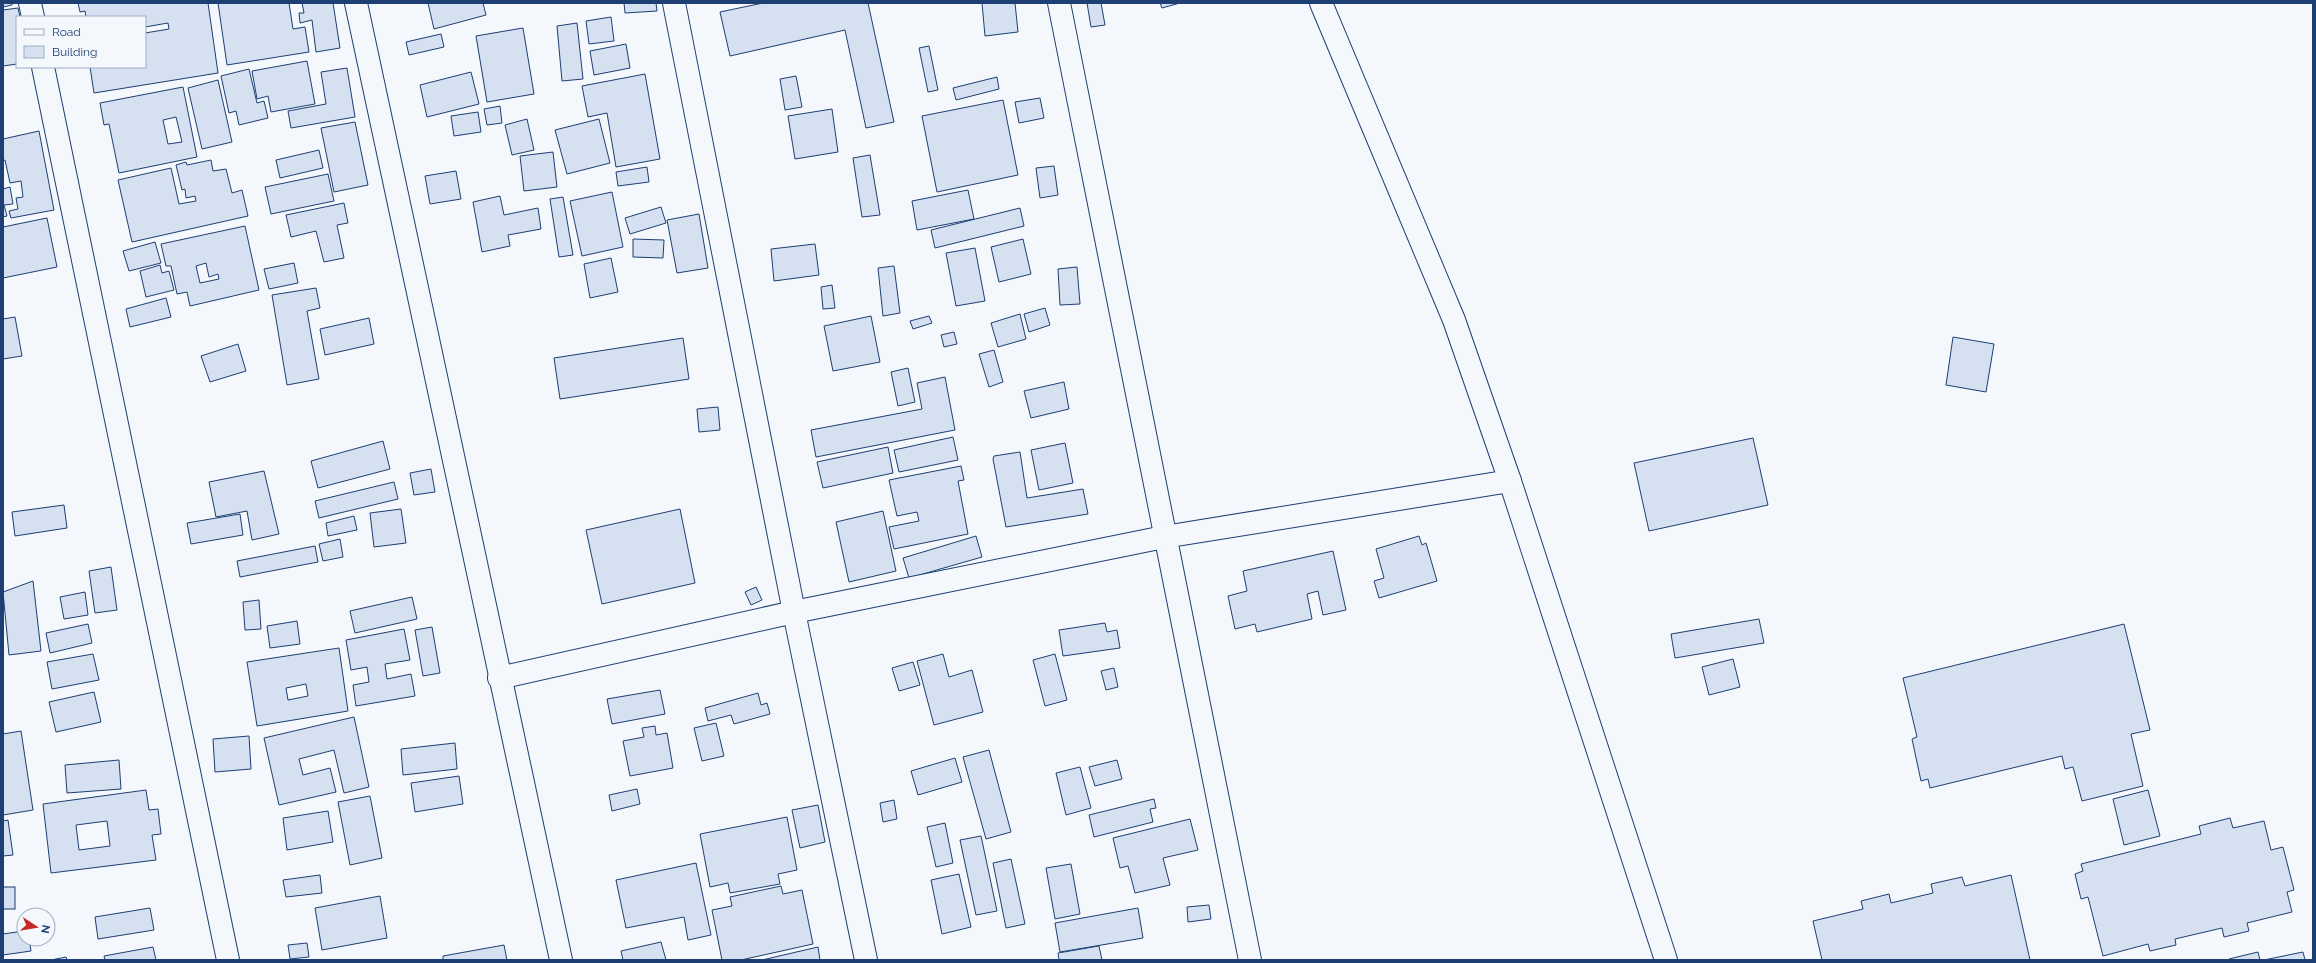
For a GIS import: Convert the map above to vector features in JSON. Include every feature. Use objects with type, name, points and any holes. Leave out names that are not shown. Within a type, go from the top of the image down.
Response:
[{"type":"street","points":[[30,3],[33,16]]},
{"type":"street","points":[[356,3],[499,678],[561,960]]},
{"type":"street","points":[[674,3],[794,612],[866,960]]},
{"type":"street","points":[[1058,3],[1250,960]]},
{"type":"street","points":[[1321,3],[1454,320],[1510,481],[1666,960]]},
{"type":"street","points":[[43,68],[228,960]]},
{"type":"street","points":[[499,678],[794,612],[1164,537],[1510,481]]},
{"type":"building","points":[[3,3],[12,3],[12,5],[3,7]]},
{"type":"building","points":[[78,3],[208,3],[218,73],[94,93],[90,68],[146,68],[146,33],[169,29],[168,23],[146,27],[146,16],[86,16],[85,11],[80,12]]},
{"type":"building","points":[[218,3],[289,3],[293,29],[305,27],[309,52],[227,65]]},
{"type":"building","points":[[302,3],[333,3],[340,48],[316,52],[312,20],[300,23],[299,13],[304,13]]},
{"type":"building","points":[[428,3],[483,3],[486,15],[434,29]]},
{"type":"building","points":[[624,3],[656,3],[657,11],[625,13]]},
{"type":"building","points":[[763,3],[868,3],[894,122],[866,128],[845,30],[730,56],[720,12]]},
{"type":"building","points":[[982,3],[1015,3],[1018,32],[985,36]]},
{"type":"building","points":[[1087,3],[1101,3],[1105,25],[1091,27]]},
{"type":"building","points":[[1160,3],[1180,3],[1162,8]]},
{"type":"building","points":[[18,8],[20,16],[16,16],[16,64],[3,66],[3,10]]},
{"type":"building","points":[[611,17],[614,41],[589,44],[586,21]]},
{"type":"building","points":[[577,23],[583,79],[562,81],[557,26]]},
{"type":"building","points":[[523,28],[534,94],[487,102],[476,36]]},
{"type":"building","points":[[441,34],[444,47],[409,55],[406,42]]},
{"type":"building","points":[[626,44],[630,68],[594,75],[590,51]]},
{"type":"building","points":[[929,46],[938,90],[928,92],[919,48]]},
{"type":"building","points":[[307,61],[315,104],[271,112],[268,96],[257,99],[252,71]]},
{"type":"building","points":[[347,68],[355,117],[291,128],[288,111],[326,104],[321,72]]},
{"type":"building","points":[[249,69],[257,103],[264,101],[268,118],[239,125],[236,111],[229,113],[221,76]]},
{"type":"building","points":[[471,72],[479,104],[427,117],[420,85]]},
{"type":"building","points":[[645,74],[660,159],[616,167],[607,113],[588,117],[582,86]]},
{"type":"building","points":[[796,76],[802,107],[785,110],[780,79]]},
{"type":"building","points":[[997,77],[999,89],[956,100],[953,88]]},
{"type":"building","points":[[218,80],[232,142],[202,149],[188,88]]},
{"type":"building","points":[[183,87],[197,157],[119,173],[109,124],[104,125],[100,103]],"holes":[[[176,117],[182,142],[168,144],[163,120]]]},
{"type":"building","points":[[1040,98],[1044,118],[1019,123],[1015,102]]},
{"type":"building","points":[[1003,100],[1018,175],[937,192],[922,116]]},
{"type":"building","points":[[500,106],[502,123],[487,125],[484,109]]},
{"type":"building","points":[[832,109],[838,152],[795,159],[788,116]]},
{"type":"building","points":[[478,112],[481,132],[454,136],[451,116]]},
{"type":"building","points":[[527,119],[534,150],[512,155],[505,125]]},
{"type":"building","points":[[599,119],[610,163],[567,174],[555,130]]},
{"type":"building","points":[[355,122],[368,185],[334,192],[321,128]]},
{"type":"building","points":[[39,131],[54,210],[11,218],[9,211],[18,209],[16,198],[23,197],[21,181],[10,183],[5,160],[3,161],[3,139]]},
{"type":"building","points":[[319,150],[323,168],[280,178],[276,160]]},
{"type":"building","points":[[553,152],[557,187],[524,191],[520,156]]},
{"type":"building","points":[[870,155],[880,215],[862,217],[853,158]]},
{"type":"building","points":[[211,160],[213,171],[226,169],[232,193],[242,190],[248,216],[132,242],[118,180],[171,168],[179,204],[196,201],[195,196],[186,198],[185,189],[182,190],[176,165],[186,162],[187,165]]},
{"type":"building","points":[[1054,166],[1058,195],[1040,198],[1036,168]]},
{"type":"building","points":[[647,167],[649,182],[618,186],[616,172]]},
{"type":"building","points":[[456,171],[461,199],[430,204],[425,176]]},
{"type":"building","points":[[328,174],[334,201],[271,214],[265,187]]},
{"type":"building","points":[[10,187],[13,204],[4,205],[7,216],[3,217],[3,189]]},
{"type":"building","points":[[968,190],[974,219],[917,230],[912,201]]},
{"type":"building","points":[[612,192],[623,247],[582,256],[570,201]]},
{"type":"building","points":[[500,196],[504,215],[538,208],[541,229],[508,235],[510,246],[482,252],[473,202]]},
{"type":"building","points":[[563,197],[573,255],[559,257],[550,199]]},
{"type":"building","points":[[344,203],[348,223],[337,225],[344,258],[324,262],[316,231],[291,237],[286,215]]},
{"type":"building","points":[[661,207],[666,223],[630,234],[625,218]]},
{"type":"building","points":[[1020,208],[1024,226],[935,248],[931,230]]},
{"type":"building","points":[[699,214],[708,268],[677,273],[667,220]]},
{"type":"building","points":[[47,218],[57,267],[3,278],[3,227]]},
{"type":"building","points":[[245,226],[259,290],[190,306],[187,292],[177,294],[171,266],[166,266],[161,244]],"holes":[[[206,263],[209,277],[218,274],[219,279],[200,283],[196,266]]]},
{"type":"building","points":[[633,239],[664,240],[663,258],[633,257]]},
{"type":"building","points":[[1023,239],[1031,274],[999,282],[991,247]]},
{"type":"building","points":[[155,242],[161,263],[129,271],[123,251]]},
{"type":"building","points":[[815,244],[819,275],[774,281],[771,249]]},
{"type":"building","points":[[975,248],[985,301],[956,306],[946,253]]},
{"type":"building","points":[[611,258],[618,292],[590,298],[584,264]]},
{"type":"building","points":[[294,263],[298,283],[269,289],[264,269]]},
{"type":"building","points":[[160,265],[162,273],[169,271],[174,290],[146,297],[140,271]]},
{"type":"building","points":[[894,266],[900,313],[883,316],[878,268]]},
{"type":"building","points":[[1077,267],[1080,304],[1060,305],[1058,269]]},
{"type":"building","points":[[832,285],[835,308],[823,309],[821,287]]},
{"type":"building","points":[[316,288],[320,308],[307,311],[319,379],[287,385],[272,295]]},
{"type":"building","points":[[166,298],[171,317],[130,327],[126,309]]},
{"type":"building","points":[[1045,308],[1050,325],[1029,332],[1024,314]]},
{"type":"building","points":[[1020,314],[1026,339],[998,347],[991,323]]},
{"type":"building","points":[[871,316],[880,362],[833,371],[824,326]]},
{"type":"building","points":[[929,316],[932,323],[913,329],[910,321]]},
{"type":"building","points":[[15,317],[22,356],[3,359],[3,319]]},
{"type":"building","points":[[369,318],[374,344],[325,355],[320,329]]},
{"type":"building","points":[[954,332],[957,344],[944,347],[941,335]]},
{"type":"building","points":[[1953,337],[1994,344],[1986,392],[1946,385]]},
{"type":"building","points":[[683,338],[689,379],[560,399],[554,358]]},
{"type":"building","points":[[238,344],[246,371],[210,382],[201,356]]},
{"type":"building","points":[[994,350],[1003,382],[989,387],[979,354]]},
{"type":"building","points":[[908,368],[915,402],[898,406],[891,372]]},
{"type":"building","points":[[945,377],[955,430],[816,457],[811,430],[922,409],[917,383]]},
{"type":"building","points":[[1064,382],[1069,409],[1031,418],[1024,391]]},
{"type":"building","points":[[718,407],[720,430],[699,432],[697,409]]},
{"type":"building","points":[[953,437],[958,460],[899,472],[894,450]]},
{"type":"building","points":[[1753,438],[1768,505],[1649,531],[1634,463]]},
{"type":"building","points":[[383,441],[390,469],[318,488],[311,461]]},
{"type":"building","points":[[1065,443],[1073,483],[1039,490],[1031,450]]},
{"type":"building","points":[[888,447],[893,473],[823,488],[817,462]]},
{"type":"building","points":[[1020,452],[1027,498],[1083,489],[1088,514],[1006,527],[993,459],[994,456]]},
{"type":"building","points":[[961,466],[964,480],[958,481],[968,534],[894,549],[889,527],[919,521],[917,512],[897,516],[889,480]]},
{"type":"building","points":[[431,469],[435,492],[414,495],[410,473]]},
{"type":"building","points":[[264,471],[279,534],[252,540],[247,511],[216,517],[209,482]]},
{"type":"building","points":[[394,482],[398,499],[319,518],[315,501]]},
{"type":"building","points":[[64,505],[67,528],[15,536],[12,512]]},
{"type":"building","points":[[401,509],[406,543],[374,547],[370,513]]},
{"type":"building","points":[[680,509],[695,583],[602,604],[586,530]]},
{"type":"building","points":[[883,511],[896,571],[849,582],[836,522]]},
{"type":"building","points":[[240,514],[243,535],[191,544],[187,523]]},
{"type":"building","points":[[354,516],[357,530],[328,536],[326,523]]},
{"type":"building","points":[[976,536],[982,557],[909,578],[903,558]]},
{"type":"building","points":[[1419,536],[1422,545],[1426,543],[1437,581],[1379,598],[1374,581],[1384,578],[1376,549]]},
{"type":"building","points":[[340,539],[343,557],[323,561],[319,544]]},
{"type":"building","points":[[315,546],[318,562],[240,577],[237,561]]},
{"type":"building","points":[[1333,551],[1346,610],[1323,615],[1318,591],[1307,594],[1312,619],[1257,632],[1255,624],[1235,629],[1228,596],[1247,591],[1243,571]]},
{"type":"building","points":[[111,567],[117,610],[95,613],[89,571]]},
{"type":"building","points":[[33,581],[41,651],[9,655],[3,592]]},
{"type":"building","points":[[756,587],[762,600],[751,605],[745,592]]},
{"type":"building","points":[[85,592],[88,615],[64,619],[60,597]]},
{"type":"building","points":[[412,597],[417,619],[355,633],[350,611]]},
{"type":"building","points":[[259,600],[261,629],[245,630],[243,602]]},
{"type":"building","points":[[1759,619],[1764,643],[1675,658],[1671,634]]},
{"type":"building","points":[[297,621],[300,644],[270,648],[267,626]]},
{"type":"building","points":[[1105,623],[1107,632],[1117,630],[1120,648],[1063,656],[1059,630]]},
{"type":"building","points":[[88,624],[92,643],[50,653],[46,633]]},
{"type":"building","points":[[2124,624],[2150,730],[2131,734],[2143,786],[2082,801],[2073,767],[2065,769],[2062,756],[1930,788],[1928,779],[1921,781],[1912,739],[1917,737],[1903,678]]},
{"type":"building","points":[[432,627],[440,673],[423,676],[415,630]]},
{"type":"building","points":[[404,629],[410,660],[385,664],[387,679],[411,674],[415,696],[356,706],[353,685],[369,682],[367,667],[351,670],[346,640]]},
{"type":"building","points":[[339,648],[348,711],[257,726],[247,662]],"holes":[[[306,684],[308,696],[288,700],[286,688]]]},
{"type":"building","points":[[93,654],[99,680],[52,689],[47,662]]},
{"type":"building","points":[[943,654],[949,677],[972,670],[983,712],[934,725],[917,661]]},
{"type":"building","points":[[1055,654],[1067,700],[1045,706],[1033,660]]},
{"type":"building","points":[[1733,659],[1740,687],[1709,695],[1702,667]]},
{"type":"building","points":[[913,662],[920,685],[899,691],[892,668]]},
{"type":"building","points":[[1114,668],[1118,687],[1106,690],[1101,671]]},
{"type":"building","points":[[660,690],[665,714],[612,724],[607,699]]},
{"type":"building","points":[[94,692],[101,722],[56,732],[49,702]]},
{"type":"building","points":[[758,693],[761,705],[767,703],[770,714],[734,724],[731,715],[708,721],[705,708]]},
{"type":"building","points":[[354,717],[369,787],[344,793],[334,750],[299,759],[303,775],[330,768],[336,792],[279,805],[264,738]]},
{"type":"building","points":[[716,723],[724,756],[702,761],[694,728]]},
{"type":"building","points":[[655,726],[656,735],[667,733],[673,768],[630,776],[623,741],[644,737],[642,728]]},
{"type":"building","points":[[21,731],[33,810],[3,815],[3,734]]},
{"type":"building","points":[[249,736],[251,769],[215,772],[213,739]]},
{"type":"building","points":[[455,743],[457,769],[403,775],[401,749]]},
{"type":"building","points":[[989,750],[1011,832],[986,839],[963,757]]},
{"type":"building","points":[[955,758],[962,782],[918,795],[911,771]]},
{"type":"building","points":[[119,760],[121,789],[67,793],[65,765]]},
{"type":"building","points":[[1117,760],[1122,779],[1095,786],[1089,767]]},
{"type":"building","points":[[1080,767],[1091,808],[1066,815],[1056,773]]},
{"type":"building","points":[[459,776],[463,804],[415,812],[411,783]]},
{"type":"building","points":[[637,789],[640,804],[612,811],[609,795]]},
{"type":"building","points":[[146,790],[149,810],[158,809],[161,834],[152,835],[156,860],[51,873],[43,804]],"holes":[[[107,821],[110,846],[79,850],[76,825]]]},
{"type":"building","points":[[2148,790],[2160,836],[2124,845],[2113,799]]},
{"type":"building","points":[[370,796],[382,858],[350,865],[338,802]]},
{"type":"building","points":[[1154,799],[1156,808],[1150,809],[1153,822],[1094,837],[1089,815]]},
{"type":"building","points":[[894,800],[897,819],[883,822],[880,803]]},
{"type":"building","points":[[818,805],[825,842],[800,848],[792,810]]},
{"type":"building","points":[[328,811],[333,842],[287,850],[283,818]]},
{"type":"building","points":[[787,817],[797,870],[778,874],[780,884],[730,893],[728,883],[710,887],[700,834]]},
{"type":"building","points":[[2230,818],[2233,828],[2264,821],[2271,850],[2283,847],[2294,890],[2287,892],[2292,912],[2247,923],[2249,931],[2224,937],[2222,928],[2175,939],[2176,945],[2150,951],[2148,944],[2103,956],[2088,897],[2081,899],[2075,874],[2083,871],[2081,864],[2201,834],[2199,826]]},
{"type":"building","points":[[1190,819],[1198,850],[1163,858],[1170,885],[1135,893],[1128,866],[1120,868],[1113,838]]},
{"type":"building","points":[[8,820],[13,855],[3,856],[3,821]]},
{"type":"building","points":[[945,823],[953,863],[936,867],[927,827]]},
{"type":"building","points":[[981,836],[997,911],[976,915],[960,840]]},
{"type":"building","points":[[1011,859],[1025,924],[1006,928],[993,863]]},
{"type":"building","points":[[696,863],[711,935],[688,940],[684,917],[626,928],[616,880]]},
{"type":"building","points":[[1071,864],[1080,914],[1055,919],[1046,868]]},
{"type":"building","points":[[959,874],[971,927],[942,934],[931,880]]},
{"type":"building","points":[[320,875],[322,893],[286,897],[283,880]]},
{"type":"building","points":[[2011,875],[2030,960],[1822,960],[1813,921],[1863,909],[1861,901],[1889,894],[1891,903],[1933,893],[1931,884],[1962,877],[1965,886]]},
{"type":"building","points":[[781,886],[783,894],[802,890],[813,944],[741,960],[722,960],[712,910],[732,906],[730,897]]},
{"type":"building","points":[[3,887],[15,887],[15,909],[3,909]]},
{"type":"building","points":[[380,896],[387,938],[322,950],[315,908]]},
{"type":"building","points":[[1209,905],[1211,919],[1188,922],[1187,907]]},
{"type":"building","points":[[150,908],[154,930],[98,939],[95,917]]},
{"type":"building","points":[[1138,908],[1143,938],[1060,952],[1055,923]]},
{"type":"building","points":[[16,932],[16,947],[30,947],[31,951],[3,955],[3,934]]},
{"type":"building","points":[[661,942],[666,960],[623,960],[621,951]]},
{"type":"building","points":[[307,943],[309,957],[290,959],[288,945]]},
{"type":"building","points":[[504,945],[507,960],[443,960],[443,956]]},
{"type":"building","points":[[1099,946],[1102,960],[1059,960],[1058,953]]},
{"type":"building","points":[[153,947],[156,960],[105,960],[104,956]]},
{"type":"building","points":[[818,947],[820,960],[762,960]]},
{"type":"building","points":[[2258,952],[2260,960],[2229,960],[2229,959]]},
{"type":"building","points":[[2303,952],[2305,960],[2264,960]]},
{"type":"building","points":[[66,957],[67,960],[51,960]]}]
